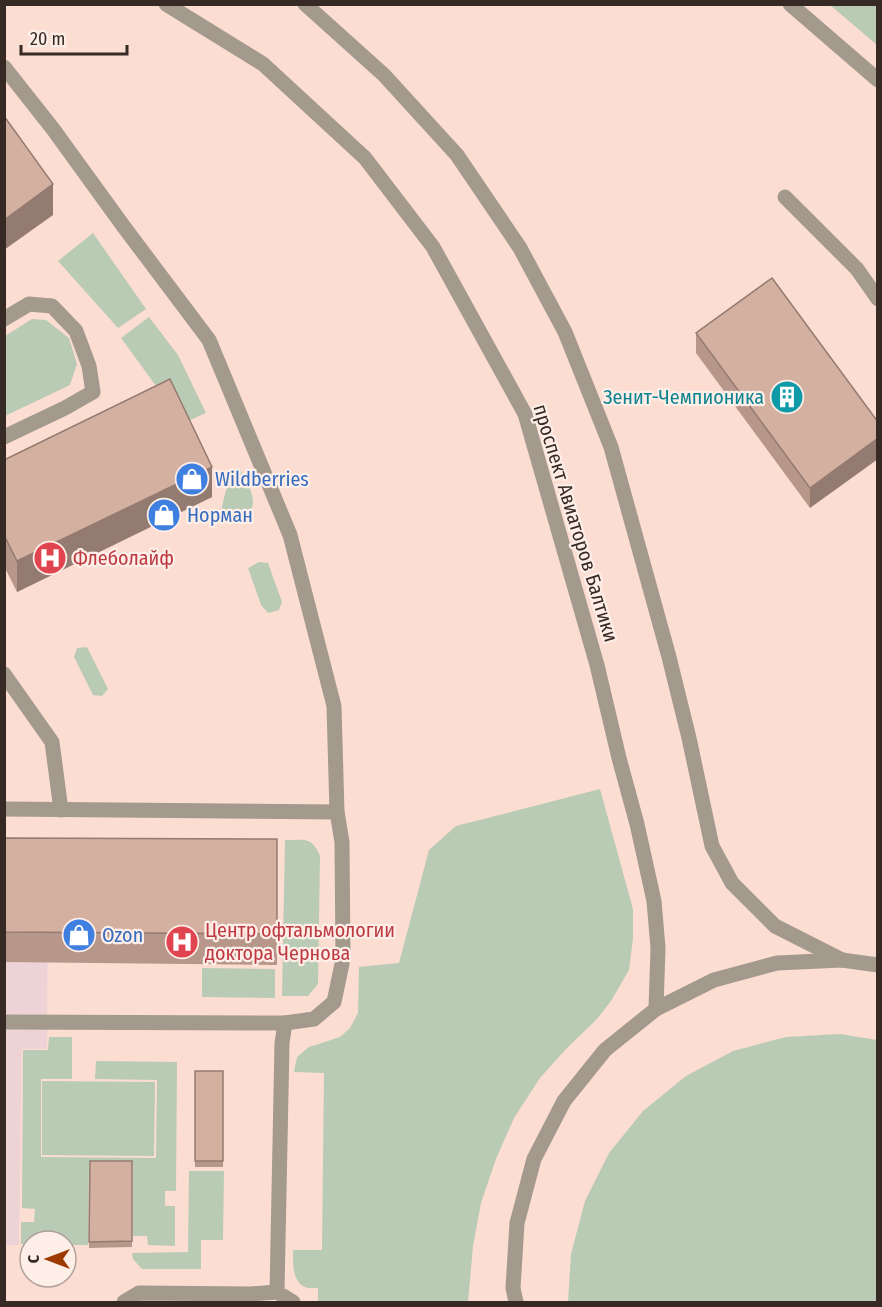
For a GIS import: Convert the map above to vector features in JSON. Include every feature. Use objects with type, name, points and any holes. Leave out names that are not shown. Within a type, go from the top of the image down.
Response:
[{"type":"street","name":"проспект Авиаторов Балтики","points":[[166,4],[263,64],[365,158],[433,247],[525,414],[597,665],[654,901],[658,948],[656,1009]]},
{"type":"street","points":[[305,4],[384,75],[457,155],[520,248],[565,332],[611,447],[669,657],[712,846],[732,883],[774,926],[842,960]]},
{"type":"street","points":[[790,4],[878,80]]},
{"type":"street","points":[[4,68],[53,129],[209,340],[290,535],[334,706],[337,812],[342,842],[343,960],[334,1002],[314,1019],[285,1023],[4,1022]]},
{"type":"street","points":[[785,197],[857,269],[878,298]]},
{"type":"street","points":[[4,320],[29,304],[52,306],[75,331],[89,366],[93,392],[4,437]]},
{"type":"street","points":[[4,674],[52,742],[61,810]]},
{"type":"street","points":[[4,809],[337,812]]},
{"type":"street","points":[[516,1302],[513,1288],[517,1222],[534,1159],[564,1101],[605,1050],[656,1009],[714,980],[777,963],[842,960],[878,965]]},
{"type":"street","points":[[276,1292],[282,1043],[285,1023]]},
{"type":"street","points":[[124,1302],[139,1293],[250,1294],[276,1292],[293,1302]]},
{"type":"shaded area","points":[[5,868],[48,869],[47,1049],[22,1049],[18,1245],[5,1245]]},
{"type":"green space","points":[[830,5],[877,5],[877,45]]},
{"type":"green space","points":[[93,233],[146,309],[118,328],[58,261]]},
{"type":"green space","points":[[149,317],[178,355],[206,413],[183,423],[121,338]]},
{"type":"green space","points":[[32,319],[46,320],[69,338],[77,364],[70,385],[5,416],[5,336]]},
{"type":"green space","points":[[240,469],[252,493],[253,505],[245,515],[227,523],[221,511],[225,494],[232,472]]},
{"type":"green space","points":[[259,562],[268,563],[282,602],[279,610],[268,613],[261,605],[248,568]]},
{"type":"green space","points":[[87,647],[108,689],[102,696],[93,695],[74,657],[77,648]]},
{"type":"green space","points":[[600,789],[633,909],[633,938],[629,970],[611,1001],[597,1019],[540,1078],[514,1118],[496,1159],[481,1203],[473,1246],[468,1302],[318,1302],[318,1288],[303,1286],[296,1278],[293,1250],[322,1250],[324,1073],[294,1072],[297,1057],[309,1047],[340,1037],[350,1028],[358,1013],[359,967],[399,963],[429,850],[456,826]]},
{"type":"green space","points":[[285,840],[307,840],[314,845],[320,856],[318,984],[308,996],[282,996]]},
{"type":"green space","points":[[202,968],[275,969],[275,998],[202,997]]},
{"type":"green space","points":[[840,1034],[877,1040],[877,1302],[568,1302],[571,1254],[585,1201],[609,1153],[643,1111],[686,1076],[733,1051],[786,1037]]},
{"type":"green space","points":[[49,1037],[72,1037],[72,1079],[41,1079],[41,1157],[156,1158],[157,1080],[95,1079],[96,1061],[177,1062],[176,1191],[165,1191],[165,1206],[175,1206],[175,1246],[148,1245],[147,1236],[133,1236],[133,1166],[89,1166],[88,1245],[78,1245],[78,1229],[21,1229],[21,1222],[34,1222],[35,1209],[22,1208],[23,1050],[48,1050]]},
{"type":"green space","points":[[42,1081],[155,1082],[154,1156],[42,1155]]},
{"type":"green space","points":[[189,1171],[224,1171],[223,1240],[201,1240],[201,1269],[142,1269],[133,1259],[132,1253],[188,1252]]},
{"type":"building","points":[[4,116],[53,184],[4,220]]},
{"type":"building","name":"Зенит-Чемпионика","points":[[772,278],[878,422],[878,438],[810,488],[696,333]]},
{"type":"building","points":[[170,379],[212,467],[17,561],[4,535],[4,460]]},
{"type":"building","points":[[4,838],[277,839],[277,934],[4,932]]},
{"type":"building","points":[[195,1071],[223,1071],[223,1161],[195,1161]]},
{"type":"building","points":[[90,1161],[132,1161],[132,1241],[89,1242]]},
{"type":"place","name":"Зенит-Чемпионика","points":[[787,397]]},
{"type":"place","name":"Wildberries","points":[[192,479]]},
{"type":"place","name":"Норман","points":[[164,515]]},
{"type":"place","name":"Флеболайф","points":[[50,558]]},
{"type":"place","name":"Ozon","points":[[79,935]]},
{"type":"place","name":"Центр офтальмологии доктора Чернова","points":[[182,942]]}]
